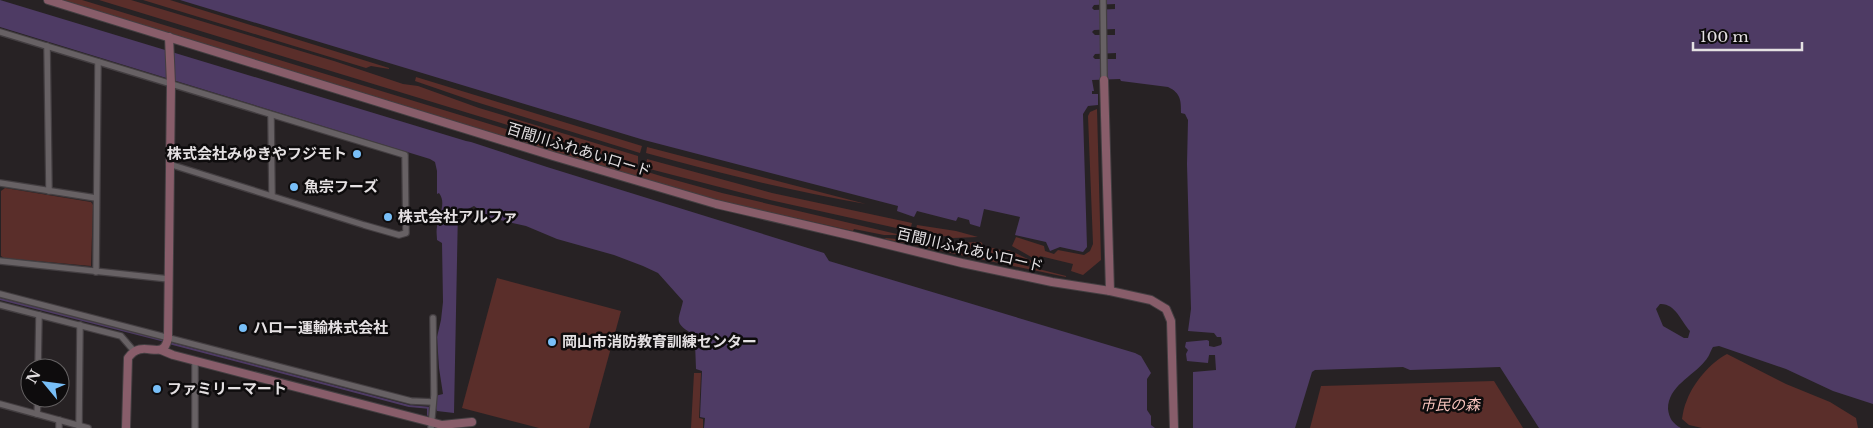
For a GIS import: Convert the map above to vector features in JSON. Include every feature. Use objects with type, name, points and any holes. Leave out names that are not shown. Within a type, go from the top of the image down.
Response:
[{"type":"street","name":"百間川ふれあいロード","points":[[48,0],[600,171],[716,204],[962,263],[1151,300],[1161,305],[1169,314],[1173,330],[1174,428]]},
{"type":"street","points":[[1102,0],[1110,291]]},
{"type":"street","points":[[0,32],[98,62],[171,81],[271,115],[405,155],[406,233],[399,235],[170,164]]},
{"type":"street","points":[[169,37],[171,81],[166,343],[173,355],[431,425],[472,422]]},
{"type":"street","points":[[47,46],[49,191]]},
{"type":"street","points":[[96,272],[98,62]]},
{"type":"street","points":[[271,115],[272,195]]},
{"type":"street","points":[[0,183],[96,198]]},
{"type":"street","points":[[0,261],[168,279]]},
{"type":"street","points":[[0,294],[166,343],[432,406]]},
{"type":"street","points":[[0,305],[121,336],[134,351]]},
{"type":"street","points":[[38,358],[39,315]]},
{"type":"street","points":[[431,425],[433,318]]},
{"type":"street","points":[[79,426],[80,325]]},
{"type":"street","points":[[126,428],[127,362],[134,351],[142,348],[158,351],[166,343]]},
{"type":"street","points":[[195,361],[195,428]]},
{"type":"street","points":[[0,404],[88,428]]},
{"type":"street","points":[[37,408],[37,414]]},
{"type":"street","points":[[59,420],[59,428]]},
{"type":"green space","points":[[58,0],[82,0],[664,177],[722,193],[901,235],[884,235],[854,229],[853,231],[684,193]]},
{"type":"green space","points":[[99,0],[131,0],[334,61],[403,84],[418,86],[479,108],[638,156],[638,165]]},
{"type":"green space","points":[[143,0],[170,0],[389,69],[371,66],[366,68]]},
{"type":"green space","points":[[416,77],[642,146],[640,153],[473,101],[415,81]]},
{"type":"green space","points":[[1097,109],[1101,260],[1083,275],[1071,271],[1073,264],[1040,256],[1039,258],[1033,258],[1012,246],[1016,237],[1044,246],[1045,251],[1054,254],[1058,250],[1084,255],[1090,251],[1093,244],[1088,116],[1090,112]]},
{"type":"green space","points":[[647,147],[866,204],[701,168],[646,153]]},
{"type":"green space","points":[[647,159],[772,193],[912,223],[910,231],[770,200],[642,167],[646,166]]},
{"type":"green space","points":[[5,188],[91,202],[93,205],[91,266],[4,258],[1,256],[1,191]]},
{"type":"green space","points":[[917,225],[956,231],[978,237],[953,238],[945,236],[935,238],[915,233]]},
{"type":"green space","points":[[916,238],[1066,277],[884,239],[907,240]]},
{"type":"green space","points":[[981,242],[984,246],[1009,250],[1032,261],[1032,263],[953,243]]},
{"type":"green space","points":[[497,278],[621,311],[589,428],[539,428],[462,408]]},
{"type":"green space","points":[[1727,354],[1786,384],[1830,402],[1856,418],[1858,428],[1702,428],[1689,425],[1682,419],[1690,393],[1709,368]]},
{"type":"green space","points":[[694,373],[701,373],[699,418],[703,419],[703,428],[691,428]]},
{"type":"green space","name":"市民の森","points":[[1494,381],[1523,428],[1310,428],[1321,386]]},
{"type":"shaded area","points":[[0,0],[471,142],[824,253],[829,261],[1135,353],[1141,356],[1151,373],[1147,379],[1147,410],[1151,416],[1151,425],[1155,428],[704,428],[705,418],[700,417],[702,371],[696,369],[695,343],[687,340],[691,333],[682,326],[679,320],[683,301],[658,273],[614,255],[557,239],[526,226],[491,218],[474,206],[466,210],[461,208],[458,210],[454,413],[437,411],[435,396],[443,394],[437,337],[443,302],[442,243],[437,240],[442,201],[439,193],[437,194],[435,162],[0,27]]},
{"type":"shaded area","points":[[180,0],[1873,0],[1873,404],[1833,391],[1786,369],[1719,346],[1713,347],[1700,367],[1682,382],[1672,394],[1668,409],[1670,418],[1681,428],[1539,428],[1500,367],[1410,370],[1403,367],[1315,370],[1312,372],[1295,428],[1193,428],[1193,372],[1216,370],[1215,355],[1209,355],[1208,363],[1187,361],[1186,354],[1188,350],[1185,347],[1186,342],[1207,340],[1209,341],[1209,346],[1214,347],[1222,343],[1221,337],[1217,337],[1214,333],[1188,331],[1191,309],[1187,164],[1188,120],[1185,114],[1181,113],[1178,95],[1172,89],[1121,81],[1120,79],[1092,80],[1094,91],[1092,91],[1092,94],[1098,94],[1098,105],[1088,106],[1083,114],[1087,247],[1083,252],[1060,247],[1050,251],[1046,242],[1015,235],[1020,217],[984,209],[980,227],[970,224],[969,220],[958,217],[956,221],[917,211],[914,217],[897,211],[898,206],[644,140]],"holes":[[[1115,4],[1115,9],[1094,10],[1092,8],[1094,5]],[[1115,29],[1115,35],[1095,35],[1092,32],[1094,30]],[[1116,53],[1116,59],[1095,59],[1093,57],[1095,54]],[[1660,304],[1665,304],[1674,309],[1690,331],[1688,338],[1684,338],[1663,326],[1656,309]]]},
{"type":"waterway","points":[[0,299],[165,341]]},
{"type":"waterway","points":[[169,343],[409,406],[431,408]]},
{"type":"waterway","points":[[428,408],[428,415]]},
{"type":"place","name":"株式会社みゆきやフジモト","points":[[357,154]]},
{"type":"place","name":"魚宗フーズ","points":[[294,187]]},
{"type":"place","name":"株式会社アルファ","points":[[388,217]]},
{"type":"place","name":"ハロー運輸株式会社","points":[[243,328]]},
{"type":"place","name":"岡山市消防教育訓練センター","points":[[552,342]]},
{"type":"place","name":"ファミリーマート","points":[[157,389]]}]
